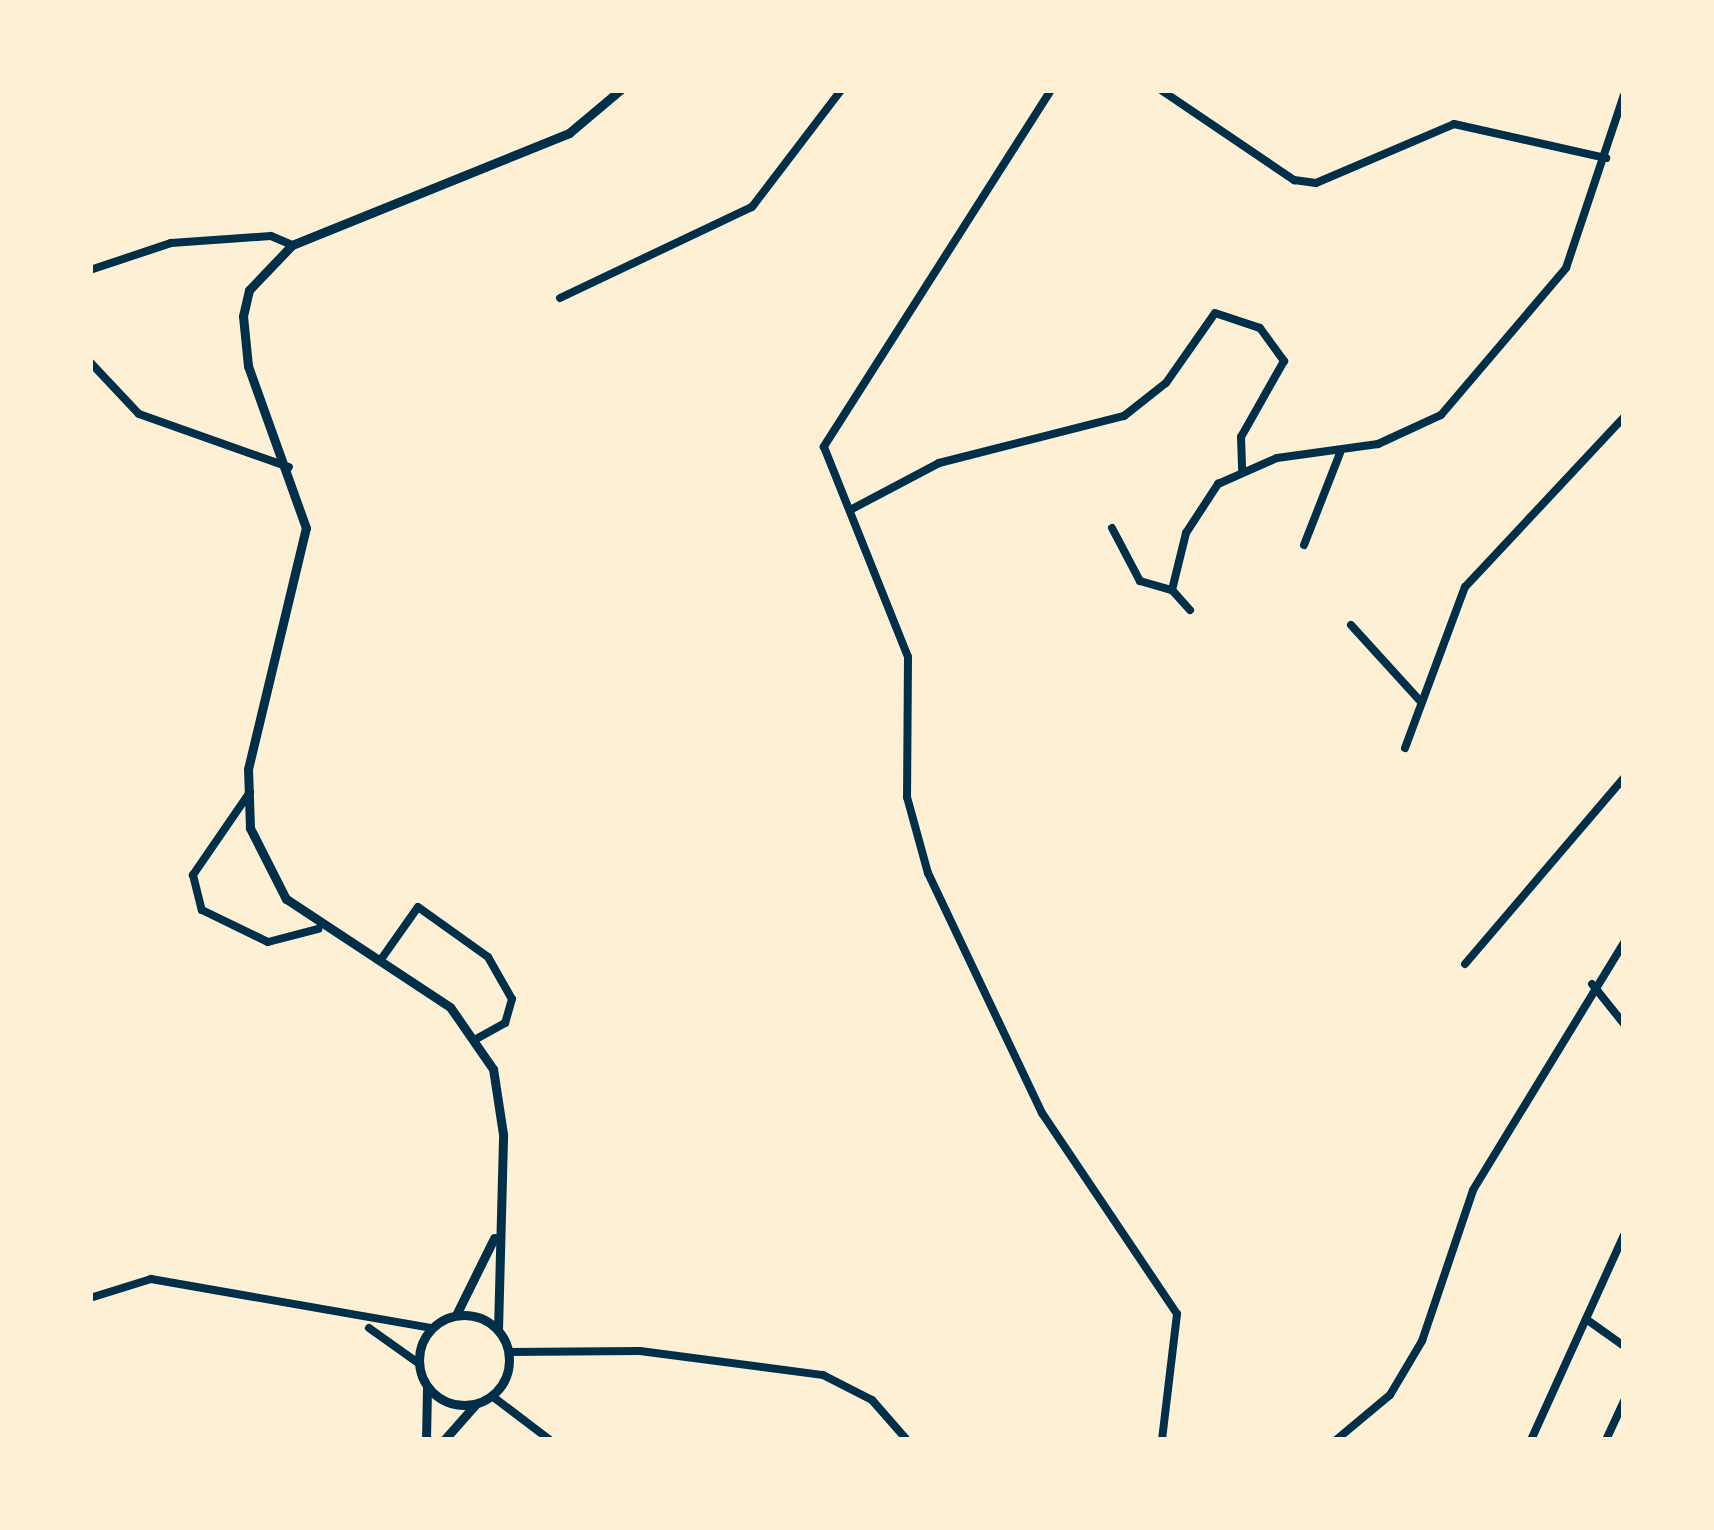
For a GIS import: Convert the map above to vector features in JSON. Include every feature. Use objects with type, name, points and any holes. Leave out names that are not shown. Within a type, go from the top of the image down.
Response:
[{"type":"street","points":[[318,929],[268,942],[202,910],[193,875],[250,792],[306,551],[290,467],[248,366],[243,316],[249,290],[292,245],[526,153],[620,90]]},
{"type":"street","points":[[560,298],[752,207],[841,90]]},
{"type":"street","points":[[1051,90],[831,429],[826,464],[850,510],[908,657],[907,797],[928,873],[1042,1113],[1178,1314],[1162,1440]]},
{"type":"street","points":[[1161,90],[1294,180],[1316,183],[1454,124],[1606,158]]},
{"type":"street","points":[[1172,590],[1200,508],[1242,470],[1340,452],[1417,429],[1458,395],[1566,268],[1624,95]]},
{"type":"street","points":[[90,270],[171,243],[271,236],[292,245]]},
{"type":"street","points":[[850,510],[939,463],[1124,416],[1166,383],[1215,313],[1260,328],[1284,361],[1241,437],[1242,470]]},
{"type":"street","points":[[91,368],[168,428],[290,467]]},
{"type":"street","points":[[1405,748],[1465,587],[1624,417]]},
{"type":"street","points":[[1304,545],[1340,452]]},
{"type":"street","points":[[1112,528],[1140,581],[1172,590],[1190,610]]},
{"type":"street","points":[[1351,626],[1421,702]]},
{"type":"street","points":[[1465,964],[1624,778]]},
{"type":"street","points":[[250,792],[268,876],[318,929],[382,958],[476,1039],[501,1102],[494,1238],[498,1330],[509,1352],[492,1396],[475,1405],[444,1440]]},
{"type":"street","points":[[382,958],[418,908],[488,957],[512,999],[505,1022],[476,1039]]},
{"type":"street","points":[[1336,1440],[1390,1395],[1422,1341],[1473,1190],[1531,1110],[1592,984],[1624,944]]},
{"type":"street","points":[[1592,984],[1624,1024]]},
{"type":"street","points":[[1531,1440],[1624,1235]]},
{"type":"street","points":[[90,1298],[173,1282],[363,1324],[431,1328],[456,1315],[494,1238]]},
{"type":"street","points":[[456,1315],[498,1330]]},
{"type":"street","points":[[1586,1319],[1624,1346]]},
{"type":"street","points":[[363,1324],[418,1363],[428,1388],[426,1440]]},
{"type":"street","points":[[418,1363],[431,1328]]},
{"type":"street","points":[[509,1352],[786,1366],[848,1385],[907,1440]]},
{"type":"street","points":[[428,1388],[475,1405]]},
{"type":"street","points":[[492,1396],[550,1440]]},
{"type":"street","points":[[1606,1440],[1624,1401]]}]
